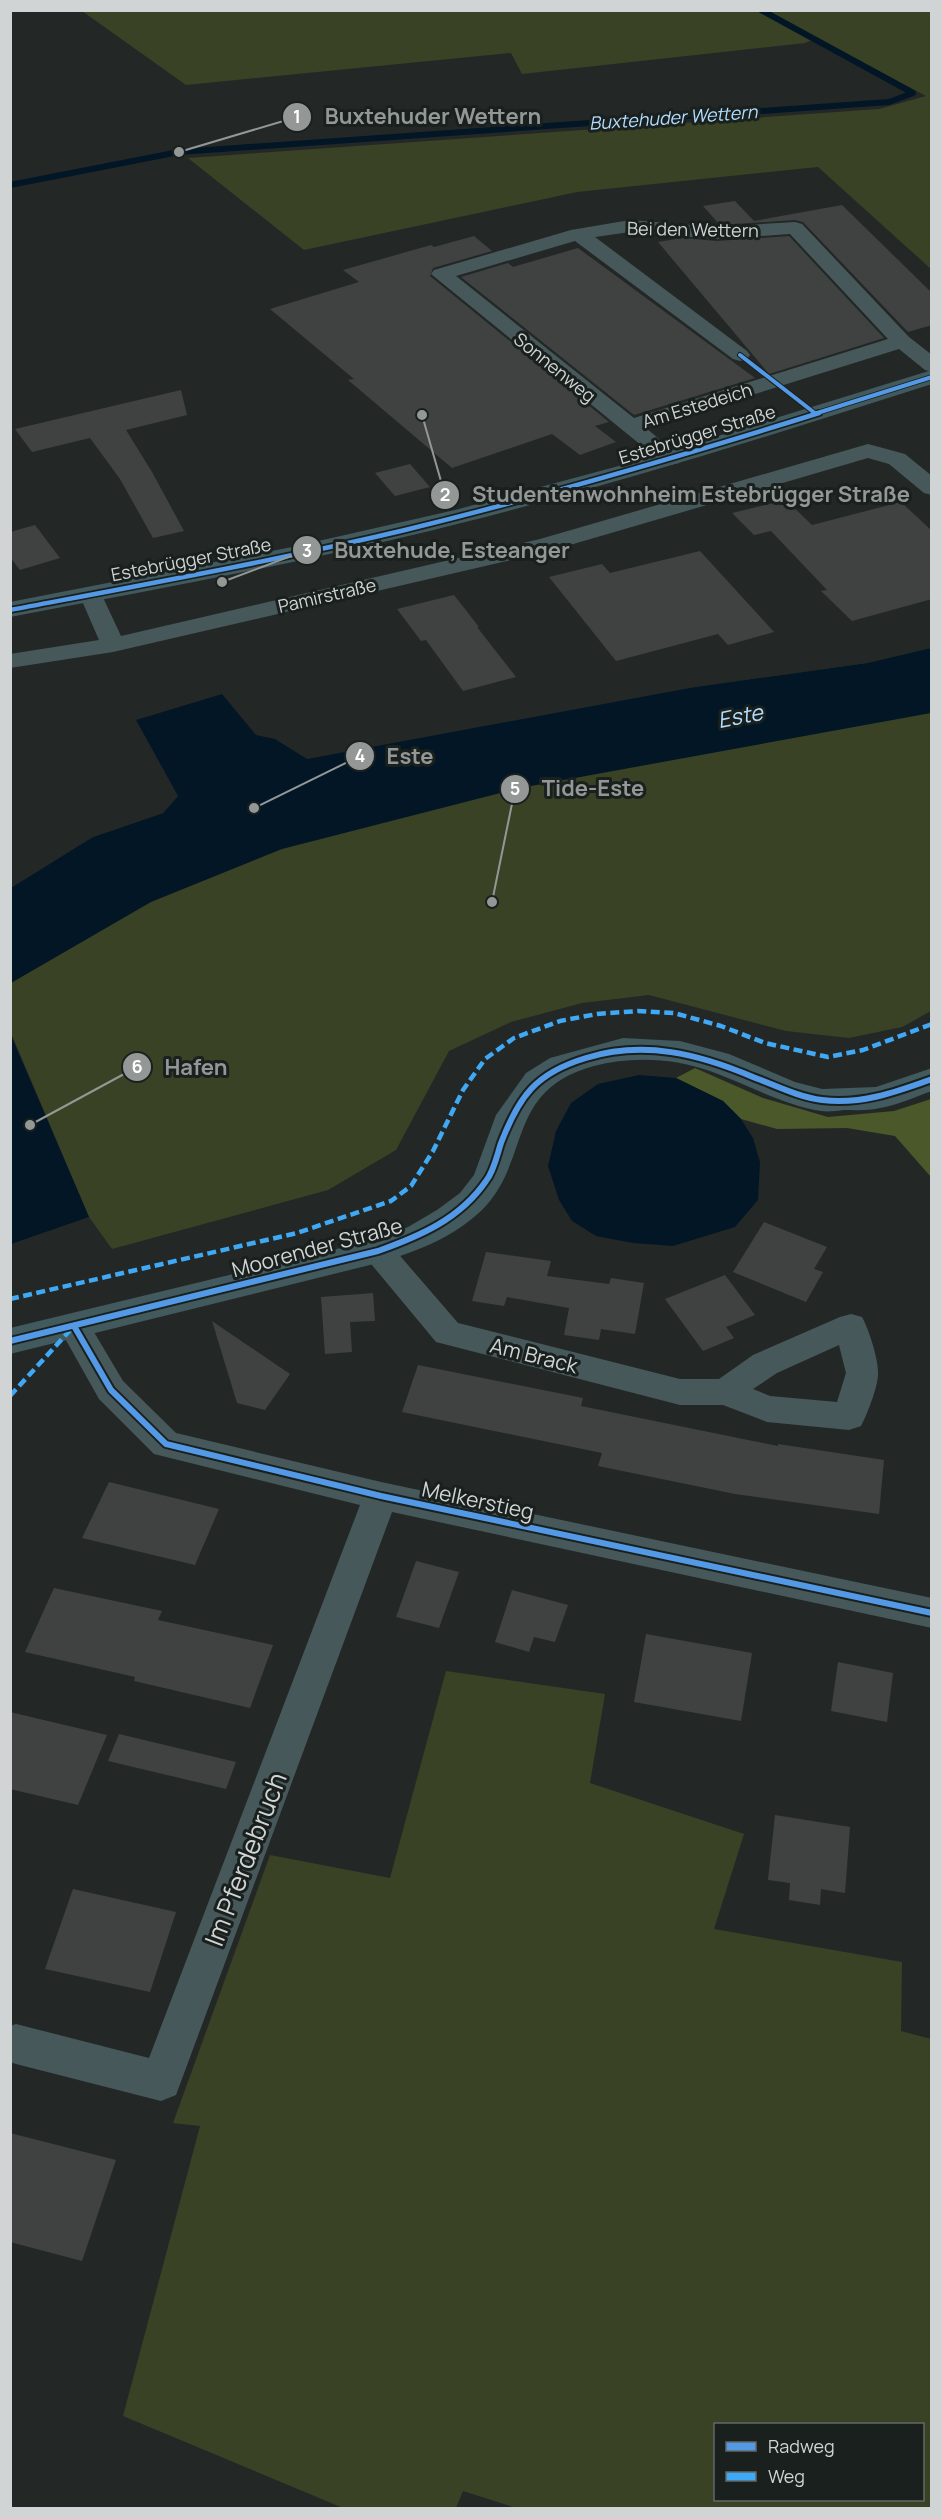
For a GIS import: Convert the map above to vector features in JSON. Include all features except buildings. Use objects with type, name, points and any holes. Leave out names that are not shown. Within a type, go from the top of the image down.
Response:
[{"type":"street","name":"Bei den Wettern","points":[[441,274],[578,234],[630,226],[717,233],[795,228],[902,341],[932,366]]},
{"type":"street","name":"Bei den Wettern","points":[[578,234],[740,355]]},
{"type":"street","name":"Sonnenweg","points":[[441,274],[671,458]]},
{"type":"street","name":"Am Estedeich","points":[[629,426],[902,341]]},
{"type":"street","name":"Estebrügger Straße","points":[[10,610],[344,543],[458,517],[671,458],[932,377]]},
{"type":"street","name":"Pamirstraße","points":[[10,661],[113,645],[546,545],[868,451],[897,459],[932,488]]},
{"type":"street","points":[[91,594],[113,645]]},
{"type":"street","name":"Moorender Straße","points":[[10,1341],[378,1251],[420,1236],[448,1220],[471,1201],[488,1179],[512,1115],[537,1081],[561,1066],[588,1057],[623,1049],[680,1052],[718,1062],[786,1090],[822,1100],[878,1098],[932,1079]]},
{"type":"street","name":"Am Brack","points":[[378,1251],[447,1333],[680,1392],[725,1392]]},
{"type":"street","name":"Melkerstieg","points":[[74,1326],[111,1390],[166,1444],[381,1496],[932,1613]]},
{"type":"street","name":"Im Pferdebruch","points":[[16,2044],[161,2081],[381,1496]]},
{"type":"green space","points":[[82,11],[931,11],[931,269],[818,167],[577,192],[304,250],[188,158],[879,109],[926,96],[817,38],[805,43],[522,74],[511,53],[186,85]]},
{"type":"green space","points":[[931,648],[931,1011],[902,1027],[849,1038],[786,1031],[649,995],[582,1003],[511,1022],[449,1051],[396,1150],[328,1190],[112,1249],[89,1217],[11,1033],[10,966],[93,837],[163,813],[178,796],[695,687],[867,663]]},
{"type":"green space","points":[[695,1068],[763,1098],[828,1117],[894,1111],[931,1099],[931,1177],[895,1136],[847,1128],[777,1129],[741,1119],[723,1101],[676,1078]]},
{"type":"green space","points":[[446,1671],[605,1694],[590,1783],[744,1834],[714,1929],[902,1962],[901,2031],[931,2039],[931,2508],[516,2508],[463,2491],[456,2508],[343,2508],[123,2416],[200,2126],[173,2123],[270,1855],[390,1878]]},
{"type":"water","points":[[931,648],[931,713],[520,788],[282,849],[151,902],[11,983],[11,888],[93,837],[163,813],[178,796],[136,720],[222,694],[256,735],[275,739],[307,759],[695,687],[867,663]]},
{"type":"water","points":[[10,1033],[89,1217],[11,1244],[10,1244]]},
{"type":"water","points":[[639,1075],[676,1078],[723,1101],[741,1119],[753,1138],[760,1162],[758,1200],[735,1227],[673,1246],[633,1243],[596,1236],[572,1221],[559,1200],[548,1166],[556,1131],[571,1103],[598,1084]]},
{"type":"waterway","name":"Buxtehuder Wettern","points":[[10,185],[179,152],[889,102],[913,93],[761,10]]},
{"type":"marked path","points":[[10,1299],[297,1233],[391,1201],[411,1186],[433,1151],[463,1090],[485,1059],[514,1038],[560,1021],[597,1014],[638,1011],[674,1013],[721,1026],[765,1043],[828,1057],[863,1050],[932,1024]]},
{"type":"marked path","points":[[10,1396],[73,1327]]},
{"type":"cycle path","points":[[740,355],[816,414]]},
{"type":"cycle path","points":[[10,610],[292,555],[460,516],[638,468],[932,377]]},
{"type":"cycle path","points":[[10,1341],[378,1251],[420,1236],[448,1219],[471,1201],[488,1179],[512,1115],[537,1081],[561,1066],[588,1057],[623,1049],[680,1052],[718,1062],[786,1090],[822,1100],[878,1098],[932,1079]]},
{"type":"cycle path","points":[[74,1326],[111,1390],[166,1444],[381,1496],[932,1613]]},
{"type":"place","name":"Buxtehuder Wettern","points":[[179,152]]},
{"type":"place","name":"Studentenwohnheim Estebrügger Straße","points":[[422,415]]},
{"type":"place","name":"Buxtehude, Esteanger","points":[[222,582]]},
{"type":"place","name":"Este","points":[[254,808]]},
{"type":"place","name":"Tide-Este","points":[[492,902]]},
{"type":"place","name":"Hafen","points":[[30,1125]]}]
